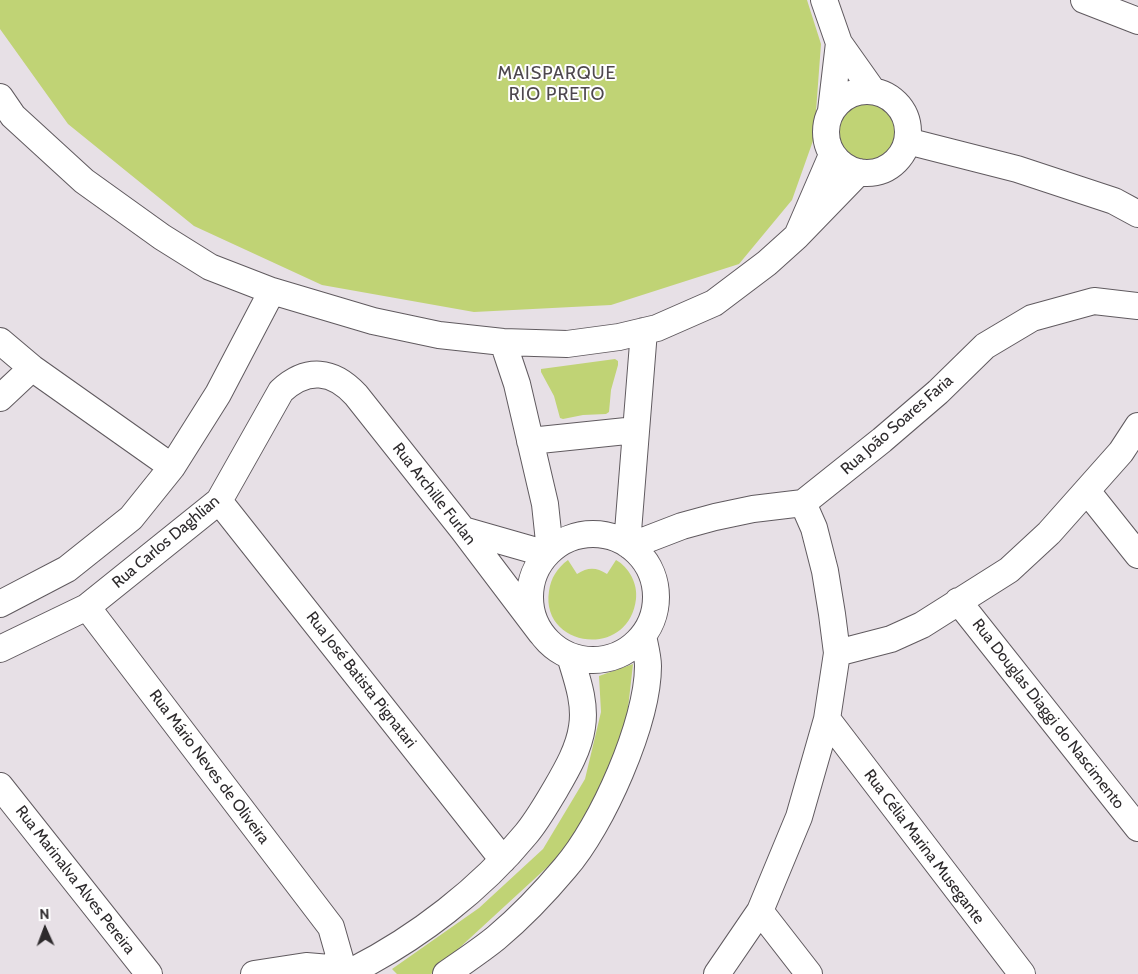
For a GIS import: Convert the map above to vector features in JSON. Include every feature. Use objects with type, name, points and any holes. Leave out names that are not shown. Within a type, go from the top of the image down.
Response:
[{"type":"street","points":[[824,0],[839,43],[873,91]]},
{"type":"street","points":[[1084,0],[1138,21]]},
{"type":"street","points":[[831,111],[842,99],[857,92],[873,91],[888,97],[900,108],[906,118],[907,140],[900,154],[889,166],[880,170],[860,172],[849,168],[832,155],[825,133],[831,111],[839,43]]},
{"type":"street","points":[[0,97],[13,116],[84,182],[210,267],[272,291],[374,320],[439,334],[503,342],[567,344],[619,337],[657,328],[714,304],[767,263],[797,236],[860,172]]},
{"type":"street","points":[[907,140],[1017,169],[1114,201],[1138,214]]},
{"type":"street","points":[[797,236],[832,155]]},
{"type":"street","points":[[0,604],[67,569],[131,518],[172,467],[218,394],[272,291]]},
{"type":"street","name":"Rua João Soares Faria","points":[[803,503],[924,404],[985,346],[1032,318],[1094,301],[1138,306]]},
{"type":"street","points":[[644,331],[636,430],[637,547],[655,583],[657,597],[651,624],[632,648],[617,656],[602,660],[586,660],[570,656],[549,643],[534,622],[529,598],[534,575],[549,552],[568,540],[587,534],[601,535],[615,538],[637,547],[682,526],[714,517],[752,509],[803,503],[814,528],[825,570],[837,653],[827,719],[799,817],[760,912],[717,974]]},
{"type":"street","points":[[0,341],[32,368],[172,467]]},
{"type":"street","points":[[503,342],[517,384],[545,504],[549,552]]},
{"type":"street","points":[[0,398],[32,368]]},
{"type":"street","name":"Rua Carlos Daghlian","points":[[0,649],[87,607],[219,501],[281,391],[301,377],[313,374]]},
{"type":"street","name":"Rua Archille Furlan","points":[[313,374],[338,379],[352,391],[463,530],[541,633]]},
{"type":"street","points":[[837,653],[892,638],[922,625],[1010,570],[1049,533],[1087,491],[1121,452],[1138,426]]},
{"type":"street","points":[[530,441],[636,430]]},
{"type":"street","points":[[1087,491],[1138,555]]},
{"type":"street","name":"Rua José Batista Pignatari","points":[[219,501],[503,860]]},
{"type":"street","points":[[463,530],[549,552]]},
{"type":"street","name":"Rua Douglas Diaggi do Nascimento","points":[[958,601],[1138,828]]},
{"type":"street","name":"Rua Mário Neves de Oliveira","points":[[87,607],[331,927],[352,971]]},
{"type":"street","points":[[446,974],[495,939],[534,903],[567,867],[585,840],[616,782],[636,728],[648,666],[643,636]]},
{"type":"street","points":[[254,974],[306,966],[352,971],[394,948],[418,931],[471,890],[503,860],[527,833],[565,774],[574,754],[582,727],[582,704],[570,656]]},
{"type":"street","name":"Rua Célia Marina Musegante","points":[[827,719],[1022,974]]},
{"type":"street","name":"Rua Marinalva Alves Pereira","points":[[0,786],[149,974]]},
{"type":"street","points":[[760,912],[809,974]]},
{"type":"street","points":[[306,966],[331,927]]},
{"type":"green space","points":[[0,0],[807,0],[821,44],[814,138],[792,200],[739,264],[611,305],[474,312],[322,285],[194,226],[68,124],[0,29]]},
{"type":"green space","points":[[867,98],[880,101],[891,108],[898,119],[901,132],[898,145],[891,156],[880,163],[867,166],[854,163],[843,156],[836,145],[833,132],[836,119],[843,108],[854,101]]},
{"type":"green space","points":[[615,359],[618,361],[618,365],[611,390],[609,412],[606,414],[560,418],[554,396],[541,369]]},
{"type":"green space","points":[[568,560],[577,574],[592,569],[607,574],[616,560],[629,571],[636,588],[636,599],[630,619],[618,632],[603,638],[586,639],[571,635],[558,625],[550,610],[549,591],[555,574]]},
{"type":"green space","points":[[633,664],[626,726],[601,789],[568,848],[431,974],[397,974],[392,969],[479,908],[543,849],[585,779],[601,712],[599,676]]},
{"type":"district","name":"MAISPARQUE RIO PRETO","points":[[557,84]]}]
